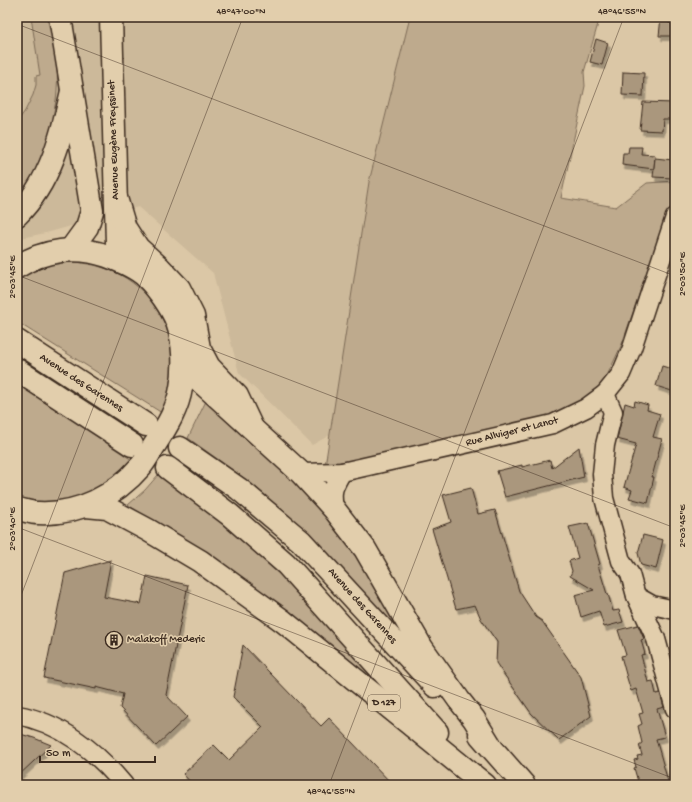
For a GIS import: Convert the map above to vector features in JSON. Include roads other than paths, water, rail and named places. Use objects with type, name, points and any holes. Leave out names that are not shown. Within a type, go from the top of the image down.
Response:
[{"type":"main road","points":[[60,17],[92,211],[87,227],[71,249]]},
{"type":"main road","name":"Avenue Eugène Freyssinet","points":[[111,17],[117,244],[123,262]]},
{"type":"main road","points":[[17,214],[37,192],[59,144],[72,91]]},
{"type":"main road","points":[[116,198],[125,228],[138,248],[179,288],[193,316],[199,348],[209,367],[237,396],[252,428]]},
{"type":"main road","points":[[17,267],[47,253],[71,249],[99,253],[123,262],[146,277],[163,298],[177,322],[184,357],[181,389],[170,421],[142,465],[119,488],[86,506],[63,512],[37,513],[17,509]]},
{"type":"main road","name":"Avenue des Garennes","points":[[17,341],[146,425]]},
{"type":"main road","points":[[184,357],[201,382],[301,473],[334,509],[365,549],[422,648],[474,719],[490,745]]},
{"type":"main road","points":[[17,370],[132,445]]},
{"type":"main road","name":"Avenue des Garennes","points":[[180,448],[239,489],[301,541],[490,745],[524,785]]},
{"type":"main road","points":[[168,468],[230,515],[286,564],[485,785]]},
{"type":"main road","name":"D 127","points":[[86,506],[107,508],[200,561],[283,621],[485,785]]},
{"type":"street","name":"Rue Allviger et Lanot","points":[[301,473],[342,472],[553,424],[586,408],[605,394],[621,374],[632,348],[675,217]]},
{"type":"street","points":[[605,394],[613,412],[605,445],[602,474],[604,498],[621,561],[630,574],[636,596],[656,639],[675,709]]},
{"type":"street","points":[[334,509],[332,494],[336,482],[342,472]]},
{"type":"street","points":[[636,596],[652,605],[675,610]]},
{"type":"street","points":[[17,715],[54,727],[81,743],[98,756],[124,785]]},
{"type":"place","name":"Malakoff Mederic","points":[[114,640]]}]
